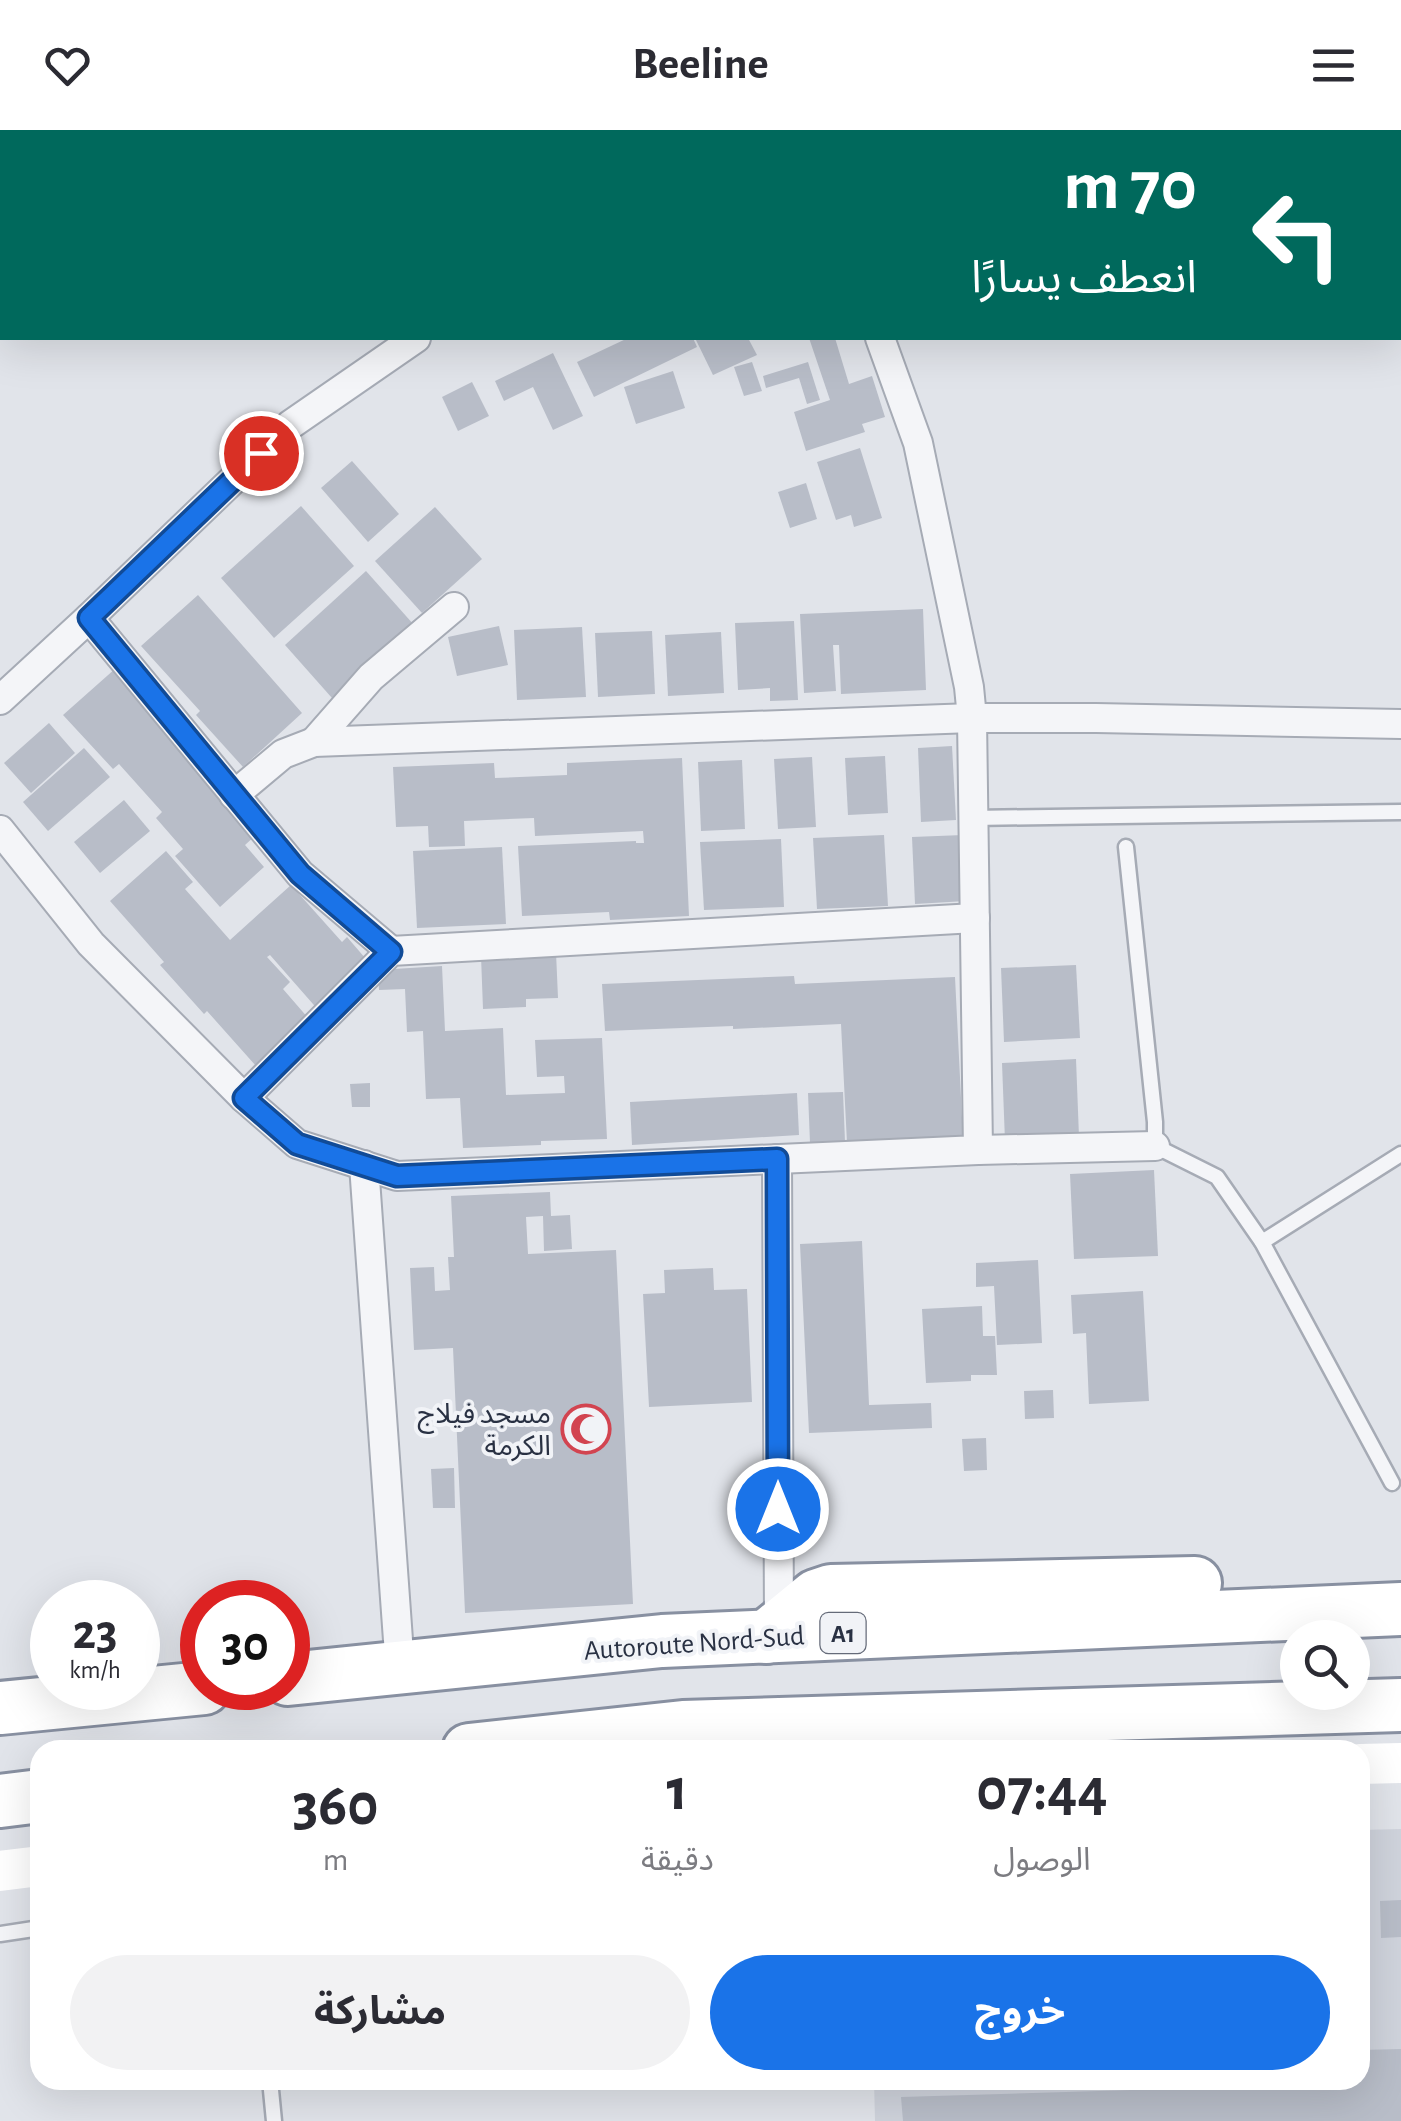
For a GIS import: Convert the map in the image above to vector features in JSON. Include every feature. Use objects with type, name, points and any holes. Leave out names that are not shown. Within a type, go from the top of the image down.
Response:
[{"type":"highway","points":[[772,1631],[816,1596],[831,1590],[1401,1578]]},
{"type":"highway","name":"Autoroute Nord-Sud","points":[[310,1677],[772,1631],[1401,1609]]},
{"type":"highway","points":[[0,1708],[180,1690]]},
{"type":"highway","points":[[562,1740],[682,1727],[1401,1705]]},
{"type":"highway","points":[[0,1801],[30,1797]]},
{"type":"main road","points":[[1370,1764],[1401,1763]]},
{"type":"main road","points":[[0,1870],[30,1867]]},
{"type":"street","points":[[0,700],[290,426],[413,340]]},
{"type":"street","points":[[881,340],[918,444],[969,687],[978,1150]]},
{"type":"street","points":[[314,742],[371,677],[454,607]]},
{"type":"street","points":[[89,618],[300,874],[391,952]]},
{"type":"street","points":[[234,796],[283,754],[314,742],[972,718],[1401,724]]},
{"type":"street","points":[[0,830],[91,944],[244,1098],[297,1144],[397,1176],[978,1150],[1155,1146]]},
{"type":"street","points":[[244,1098],[391,952],[975,918]]},
{"type":"street","points":[[772,1631],[777,1159]]},
{"type":"street","points":[[364,1165],[400,1668]]},
{"type":"lane","points":[[973,818],[1401,812]]},
{"type":"lane","points":[[1126,847],[1155,1146],[1217,1177],[1262,1242],[1392,1483]]},
{"type":"lane","points":[[1262,1242],[1401,1154]]},
{"type":"lane","points":[[0,1934],[30,1930]]},
{"type":"lane","points":[[271,2090],[274,2121]]},
{"type":"shaded area","points":[[1401,1829],[1401,2121],[875,2121],[874,2090],[1370,2090],[1370,1830]]},
{"type":"building","points":[[624,340],[694,340],[697,347],[594,397],[577,362]]},
{"type":"building","points":[[696,340],[749,340],[757,355],[713,375]]},
{"type":"building","points":[[810,340],[836,340],[849,384],[872,376],[885,417],[862,424],[865,432],[806,451],[794,412],[830,400]]},
{"type":"building","points":[[553,353],[583,416],[553,430],[533,387],[504,401],[495,381]]},
{"type":"building","points":[[752,362],[762,391],[744,396],[734,367]]},
{"type":"building","points":[[808,362],[820,400],[807,404],[799,378],[766,388],[763,376]]},
{"type":"building","points":[[673,371],[685,408],[636,424],[624,387]]},
{"type":"building","points":[[472,382],[489,416],[458,431],[442,397]]},
{"type":"building","points":[[860,448],[882,518],[854,527],[851,515],[836,520],[817,462]]},
{"type":"building","points":[[352,461],[399,514],[368,542],[321,488]]},
{"type":"building","points":[[806,483],[817,519],[790,528],[778,492]]},
{"type":"building","points":[[301,506],[354,566],[274,638],[221,578]]},
{"type":"building","points":[[435,507],[482,559],[422,613],[375,561]]},
{"type":"building","points":[[366,571],[414,625],[332,698],[285,645]]},
{"type":"building","points":[[198,595],[302,713],[243,767],[196,715],[200,711],[141,646]]},
{"type":"building","points":[[923,609],[926,690],[841,694],[839,645],[833,645],[836,691],[804,693],[800,614]]},
{"type":"building","points":[[794,621],[798,700],[770,701],[770,688],[738,690],[735,623]]},
{"type":"building","points":[[499,626],[508,665],[457,676],[448,637]]},
{"type":"building","points":[[582,627],[586,697],[517,700],[514,630]]},
{"type":"building","points":[[652,631],[655,694],[598,697],[595,633]]},
{"type":"building","points":[[721,632],[724,693],[668,696],[665,635]]},
{"type":"building","points":[[116,668],[256,835],[245,845],[264,867],[220,907],[175,856],[183,849],[156,818],[162,812],[119,764],[113,769],[63,715]]},
{"type":"building","points":[[49,723],[75,753],[31,793],[4,763]]},
{"type":"building","points":[[952,746],[956,820],[921,822],[918,748]]},
{"type":"building","points":[[84,748],[110,777],[48,831],[23,802]]},
{"type":"building","points":[[885,756],[888,813],[848,815],[845,758]]},
{"type":"building","points":[[812,757],[816,827],[778,829],[774,759]]},
{"type":"building","points":[[682,758],[689,916],[610,920],[609,912],[522,916],[518,846],[644,843],[643,831],[535,836],[534,818],[464,821],[465,846],[429,847],[428,826],[396,827],[393,767],[494,763],[495,778],[567,775],[567,763]]},
{"type":"building","points":[[742,760],[745,829],[701,831],[698,762]]},
{"type":"building","points":[[124,800],[150,831],[100,873],[74,842]]},
{"type":"building","points":[[884,835],[888,906],[817,909],[813,838]]},
{"type":"building","points":[[963,835],[966,901],[915,904],[912,837]]},
{"type":"building","points":[[781,839],[784,907],[704,910],[700,842]]},
{"type":"building","points":[[502,847],[506,924],[417,928],[413,851]]},
{"type":"building","points":[[166,851],[193,882],[185,889],[230,940],[291,885],[342,942],[347,937],[372,966],[320,1012],[270,955],[267,957],[290,982],[283,989],[309,1019],[256,1066],[160,965],[164,962],[110,901]]},
{"type":"building","points":[[556,952],[558,998],[526,999],[526,1007],[483,1009],[481,956]]},
{"type":"building","points":[[1076,965],[1080,1038],[1004,1042],[1001,968]]},
{"type":"building","points":[[442,966],[445,1031],[503,1028],[506,1095],[565,1093],[564,1076],[537,1077],[535,1040],[602,1038],[607,1139],[463,1148],[460,1098],[426,1099],[423,1031],[407,1032],[405,989],[379,990],[378,970]]},
{"type":"building","points":[[794,976],[795,984],[955,977],[963,1138],[847,1143],[841,1024],[605,1031],[602,984]]},
{"type":"building","points":[[1076,1059],[1079,1137],[1005,1141],[1002,1063]]},
{"type":"building","points":[[370,1083],[370,1107],[352,1107],[350,1084]]},
{"type":"building","points":[[843,1092],[845,1142],[810,1143],[808,1093]]},
{"type":"building","points":[[797,1093],[799,1135],[632,1145],[630,1102]]},
{"type":"building","points":[[1154,1170],[1158,1256],[1074,1259],[1070,1174]]},
{"type":"building","points":[[550,1192],[551,1216],[570,1215],[572,1249],[544,1251],[543,1216],[526,1217],[528,1254],[616,1250],[633,1604],[465,1613],[453,1348],[414,1350],[410,1268],[434,1267],[435,1291],[450,1290],[448,1257],[454,1257],[451,1196]]},
{"type":"building","points":[[862,1241],[869,1405],[931,1403],[932,1428],[809,1433],[800,1244]]},
{"type":"building","points":[[1038,1260],[1042,1343],[997,1345],[994,1286],[976,1287],[976,1263]]},
{"type":"building","points":[[713,1268],[714,1290],[747,1289],[752,1402],[649,1407],[643,1294],[665,1293],[664,1270]]},
{"type":"building","points":[[1143,1291],[1149,1401],[1089,1404],[1086,1333],[1073,1334],[1071,1295]]},
{"type":"building","points":[[982,1306],[983,1336],[995,1336],[997,1375],[971,1375],[971,1381],[926,1383],[922,1309]]},
{"type":"building","points":[[1053,1390],[1054,1418],[1025,1419],[1024,1391]]},
{"type":"building","points":[[986,1438],[987,1470],[964,1471],[962,1439]]},
{"type":"building","points":[[454,1468],[455,1508],[433,1508],[431,1469]]},
{"type":"building","points":[[1401,1900],[1401,1937],[1381,1938],[1380,1901]]},
{"type":"building","points":[[1401,2049],[1401,2121],[903,2121],[901,2097],[1132,2090],[1370,2090],[1370,2050]]},
{"type":"place","name":"مسجد فيلاج الكرمة","points":[[586,1429]]},
{"type":"route","points":[[261,453],[89,618],[300,874],[391,952],[244,1098],[297,1144],[397,1176],[777,1159],[778,1509]]}]
